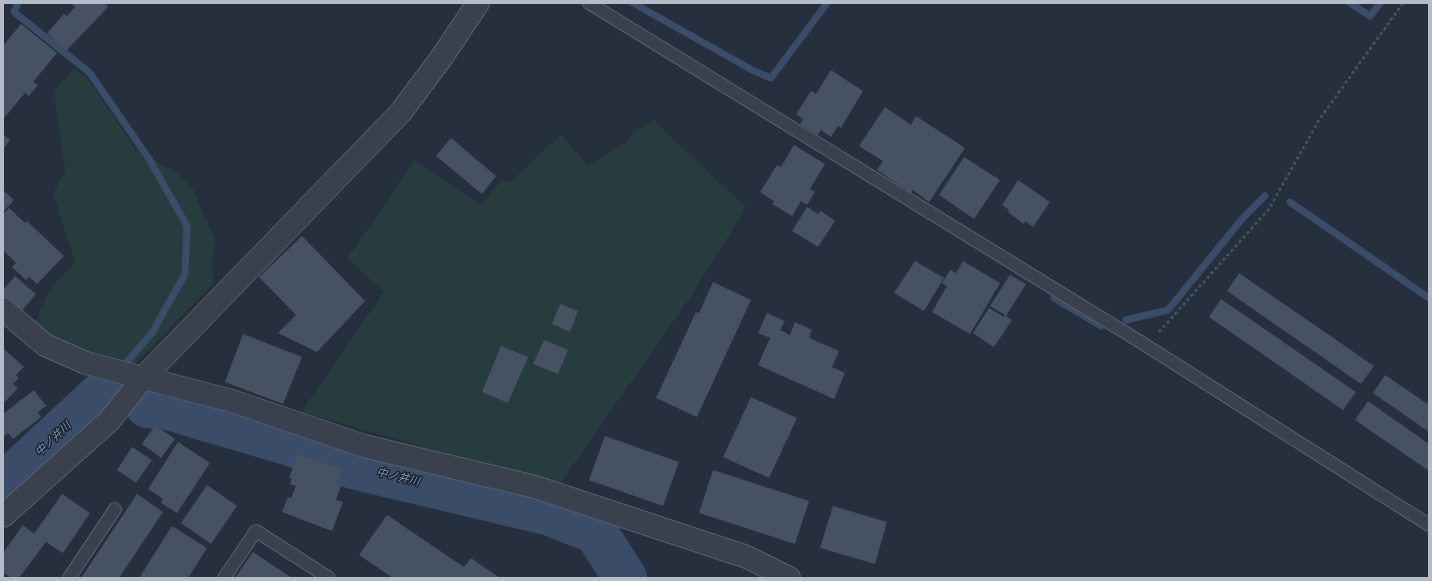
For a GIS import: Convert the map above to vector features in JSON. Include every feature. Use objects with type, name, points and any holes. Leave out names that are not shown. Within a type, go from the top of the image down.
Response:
[{"type":"street","points":[[3,516],[109,421],[144,377],[401,112],[442,57],[478,3]]},
{"type":"street","points":[[3,309],[45,345],[86,363],[232,401],[364,446],[535,487],[746,557],[788,578]]},
{"type":"lane","points":[[589,3],[1146,346],[1429,525]]},
{"type":"lane","points":[[68,578],[115,508]]},
{"type":"lane","points":[[224,578],[256,531],[329,578]]},
{"type":"path","points":[[1146,346],[1269,209],[1319,120],[1403,3]]},
{"type":"green space","points":[[75,69],[89,80],[135,149],[174,171],[192,187],[215,240],[212,264],[213,284],[133,366],[77,351],[35,324],[49,290],[75,262],[53,193],[65,172],[54,90]]},
{"type":"green space","points":[[655,118],[658,124],[746,208],[687,302],[559,485],[301,412],[384,292],[347,259],[414,161],[481,204],[502,180],[510,182],[561,135],[588,165],[626,143],[633,133]]},
{"type":"building","points":[[71,3],[105,3],[108,7],[66,51],[47,33],[64,14],[67,16],[75,7]]},
{"type":"building","points":[[21,24],[57,53],[33,82],[38,85],[29,96],[25,93],[5,117],[3,115],[3,46]]},
{"type":"building","points":[[831,70],[863,91],[841,128],[838,126],[831,137],[821,130],[818,135],[800,124],[803,119],[796,114],[811,91],[816,94]]},
{"type":"building","points":[[885,107],[911,125],[916,116],[965,148],[929,202],[913,190],[911,193],[877,170],[883,161],[859,146]]},
{"type":"building","points":[[3,134],[10,140],[3,149]]},
{"type":"building","points":[[451,138],[496,176],[482,194],[436,156]]},
{"type":"building","points":[[794,145],[825,164],[810,189],[815,192],[807,205],[801,201],[792,216],[772,204],[774,201],[760,192],[777,165],[781,167]]},
{"type":"building","points":[[964,157],[1000,180],[974,219],[939,195]]},
{"type":"building","points":[[1018,180],[1050,202],[1033,227],[1025,221],[1024,224],[1008,212],[1009,210],[1002,205]]},
{"type":"building","points":[[3,190],[14,200],[3,212]]},
{"type":"building","points":[[807,207],[818,214],[821,211],[835,221],[818,247],[792,231]]},
{"type":"building","points":[[9,208],[25,223],[27,221],[64,256],[37,284],[29,277],[26,280],[12,267],[16,263],[3,250],[3,214]]},
{"type":"building","points":[[302,236],[365,301],[317,352],[278,333],[296,315],[259,277]]},
{"type":"building","points":[[915,261],[944,278],[924,311],[894,293]]},
{"type":"building","points":[[963,261],[1000,283],[970,334],[932,312],[947,286],[942,283],[950,270],[956,273]]},
{"type":"building","points":[[1239,273],[1374,366],[1361,384],[1227,291]]},
{"type":"building","points":[[1010,275],[1026,284],[1006,316],[1012,320],[994,347],[973,333],[989,308],[1004,317],[1005,315],[990,306]]},
{"type":"building","points":[[15,276],[36,294],[20,313],[3,298],[3,290]]},
{"type":"building","points":[[713,282],[751,300],[697,417],[656,398],[696,312],[699,313]]},
{"type":"building","points":[[1221,299],[1356,392],[1343,410],[1209,317]]},
{"type":"building","points":[[560,304],[578,311],[570,332],[552,324]]},
{"type":"building","points":[[767,313],[785,321],[780,330],[790,335],[795,322],[812,330],[809,338],[839,351],[832,367],[845,373],[834,399],[758,365],[770,338],[758,333]]},
{"type":"building","points":[[243,334],[302,357],[283,404],[225,382]]},
{"type":"building","points":[[544,340],[568,350],[558,374],[533,364]]},
{"type":"building","points":[[501,346],[528,357],[508,403],[482,392]]},
{"type":"building","points":[[3,348],[24,367],[16,375],[19,378],[13,384],[18,388],[5,402],[3,400]]},
{"type":"building","points":[[1385,375],[1429,405],[1429,432],[1373,393]]},
{"type":"building","points":[[34,390],[46,406],[38,412],[41,417],[13,439],[8,433],[5,436],[3,433],[3,414]]},
{"type":"building","points":[[751,397],[797,418],[769,478],[723,457]]},
{"type":"building","points":[[1368,401],[1429,444],[1429,471],[1355,420]]},
{"type":"building","points":[[155,425],[175,439],[161,458],[142,444]]},
{"type":"building","points":[[605,436],[679,462],[663,506],[589,480]]},
{"type":"building","points":[[178,442],[210,463],[177,513],[161,503],[163,499],[148,489]]},
{"type":"building","points":[[132,447],[152,460],[136,483],[117,470]]},
{"type":"building","points":[[298,454],[343,470],[337,484],[341,486],[336,500],[343,502],[332,531],[282,512],[288,497],[291,498],[296,486],[290,484],[292,478],[289,478]]},
{"type":"building","points":[[713,470],[809,501],[795,544],[699,513]]},
{"type":"building","points":[[207,485],[237,506],[211,544],[181,523]]},
{"type":"building","points":[[62,494],[90,513],[63,553],[46,542],[19,578],[11,578],[3,572],[3,553],[23,525],[34,534]]},
{"type":"building","points":[[137,494],[163,512],[119,578],[81,578]]},
{"type":"building","points":[[833,506],[887,522],[875,564],[820,548]]},
{"type":"building","points":[[387,515],[464,567],[471,558],[500,578],[393,578],[359,555]]},
{"type":"building","points":[[172,526],[207,548],[188,578],[139,578]]},
{"type":"building","points":[[253,552],[292,578],[235,578]]},
{"type":"waterway","points":[[18,3],[14,12],[90,73],[149,159],[187,226],[185,274],[152,333],[126,363]]},
{"type":"waterway","points":[[633,3],[754,71],[771,78],[827,3]]},
{"type":"waterway","points":[[1350,3],[1370,16],[1380,3]]},
{"type":"waterway","points":[[1126,320],[1168,310],[1242,219],[1265,196]]},
{"type":"waterway","points":[[1290,202],[1429,298]]},
{"type":"waterway","points":[[1054,298],[1101,326]]},
{"type":"waterway","name":"中ノ井川","points":[[3,485],[103,392]]},
{"type":"waterway","name":"中ノ井川","points":[[147,406],[164,407],[290,444],[353,467],[547,513],[596,532],[625,578]]}]
